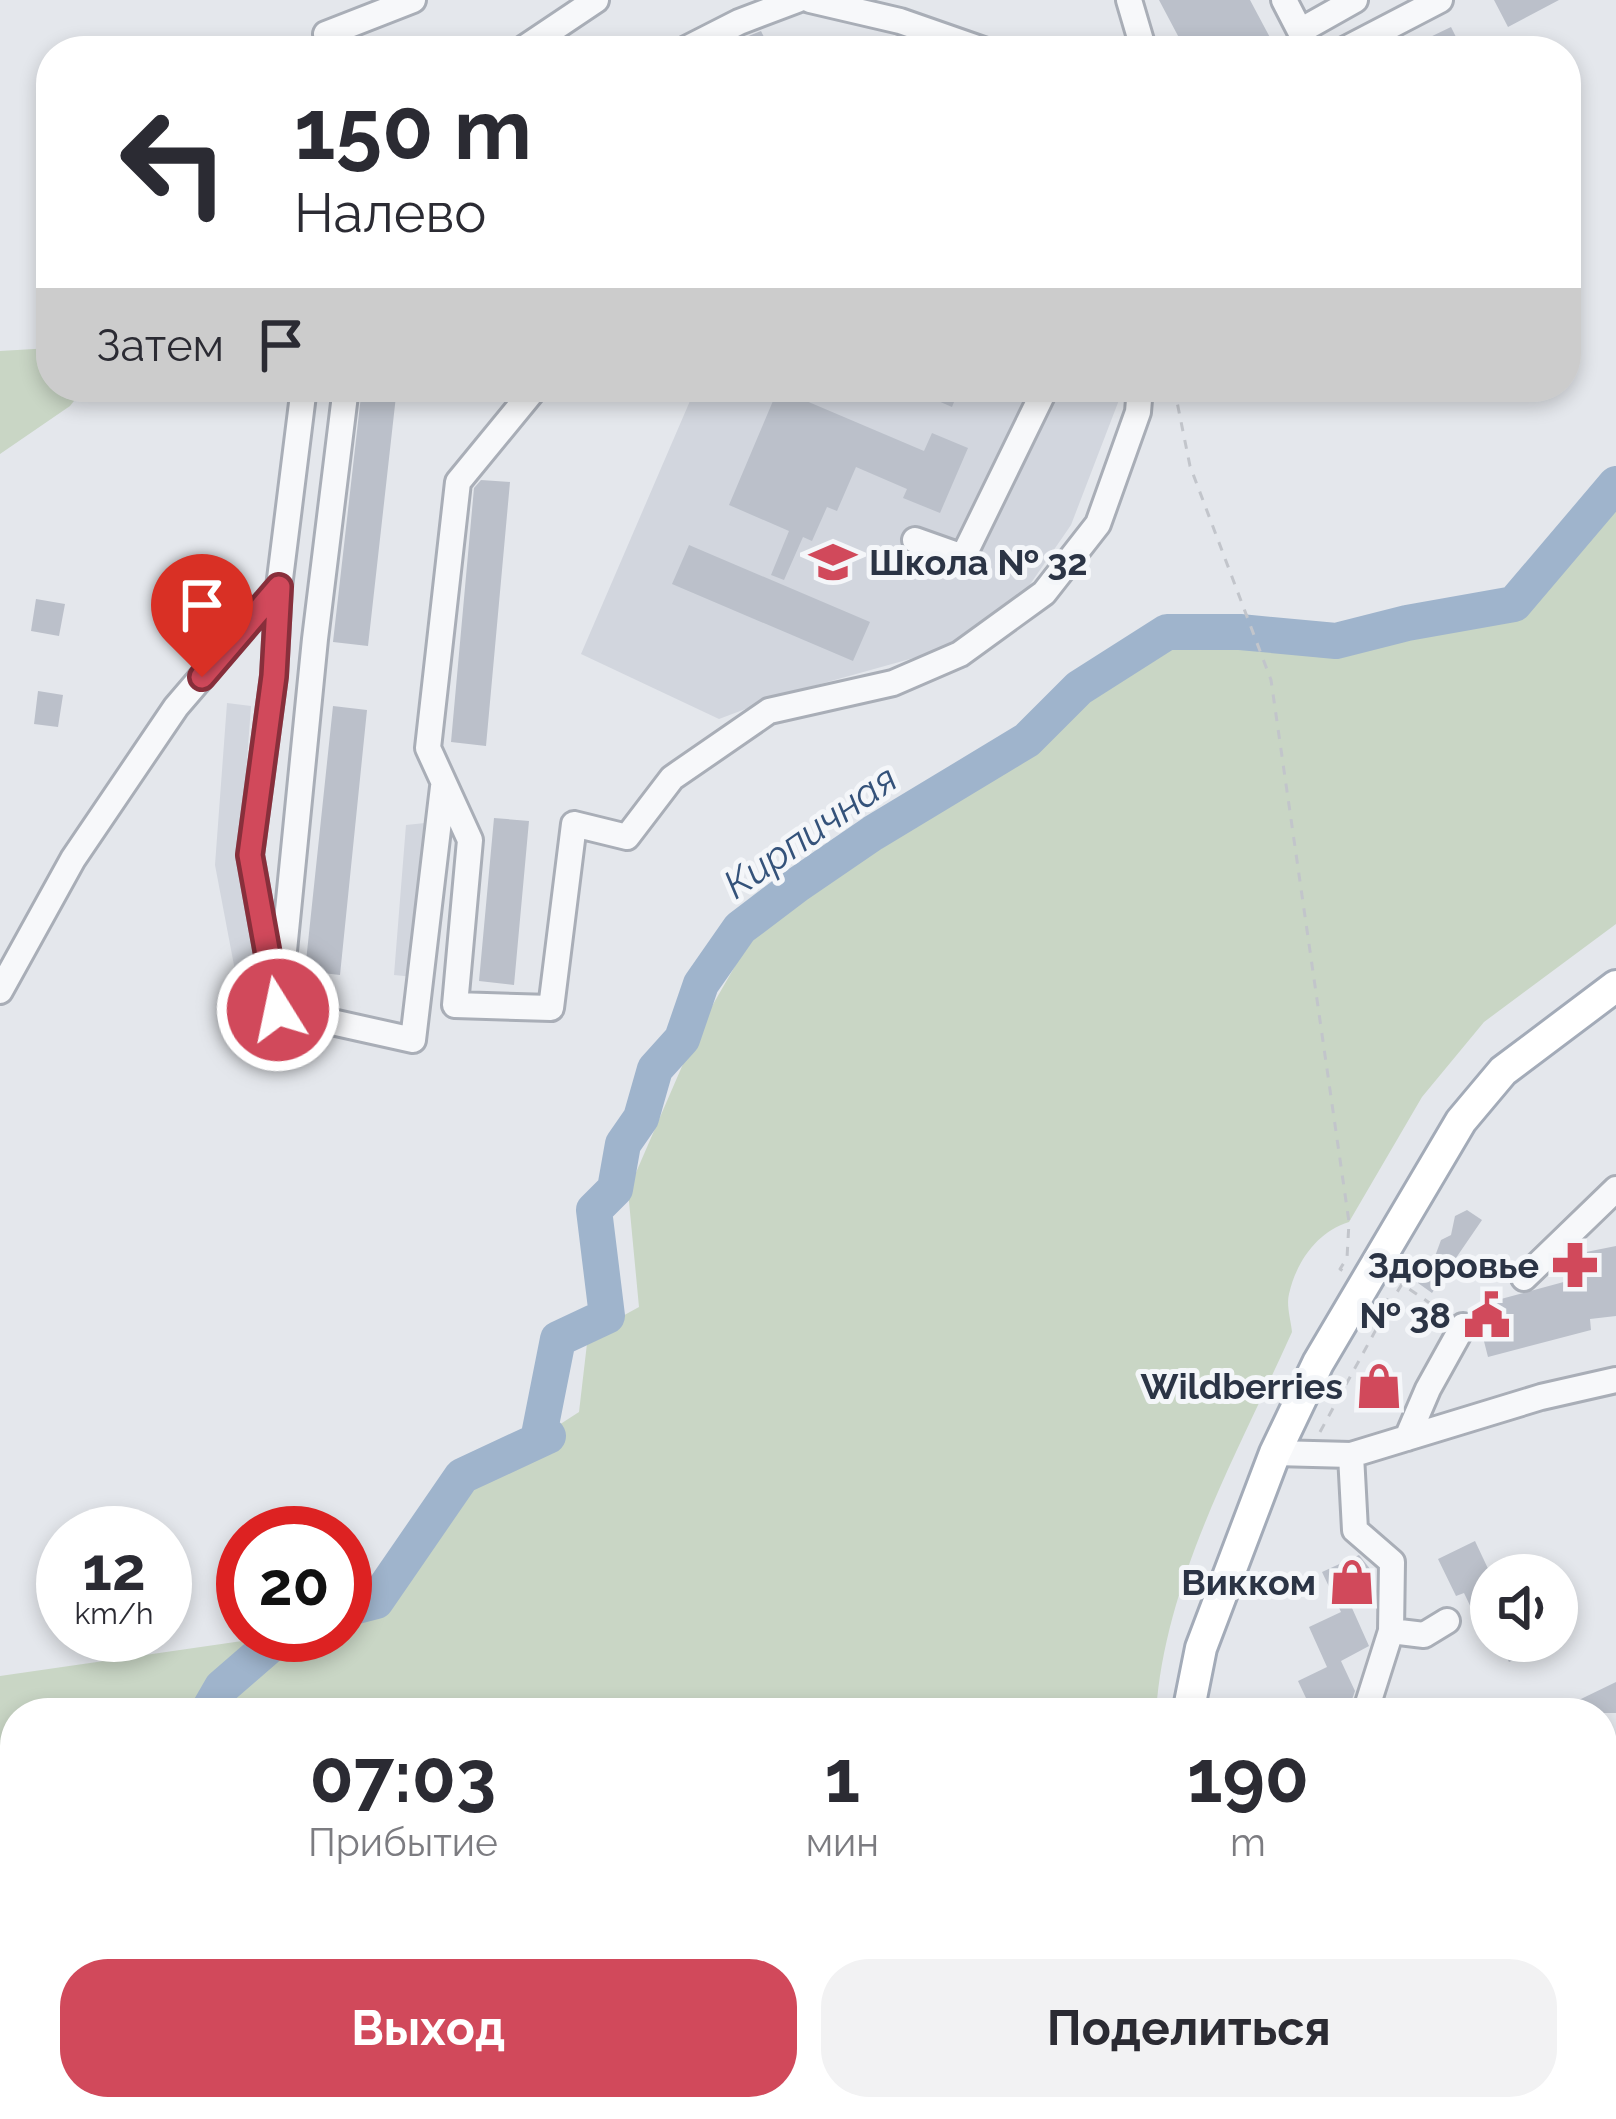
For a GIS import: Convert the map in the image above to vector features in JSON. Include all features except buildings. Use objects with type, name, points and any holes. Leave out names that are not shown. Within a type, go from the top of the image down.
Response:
[{"type":"main road","points":[[1191,1698],[1201,1648],[1275,1454],[1318,1363],[1461,1121],[1503,1071],[1616,986]]},
{"type":"street","points":[[326,34],[413,0]]},
{"type":"street","points":[[542,36],[596,0]]},
{"type":"street","points":[[711,36],[797,0]]},
{"type":"street","points":[[810,0],[905,10],[956,36]]},
{"type":"street","points":[[1129,0],[1140,36]]},
{"type":"street","points":[[1285,0],[1300,31],[1355,0]]},
{"type":"street","points":[[1371,36],[1440,0]]},
{"type":"street","points":[[278,1010],[250,855],[302,402]]},
{"type":"street","points":[[278,1010],[344,402]]},
{"type":"street","points":[[524,402],[458,482],[428,748],[470,840],[454,1005],[551,1008],[574,824],[627,837],[672,778],[769,711],[893,683],[960,655],[1044,593],[1098,524],[1139,402]]},
{"type":"street","points":[[915,540],[962,557],[1039,402]]},
{"type":"street","points":[[0,991],[73,859],[176,707],[279,587]]},
{"type":"street","points":[[278,1010],[413,1040],[442,787]]},
{"type":"street","points":[[1525,1278],[1616,1189]]},
{"type":"street","points":[[1407,1438],[1463,1326]]},
{"type":"street","points":[[1275,1454],[1351,1455],[1541,1397],[1616,1380]]},
{"type":"street","points":[[1351,1455],[1355,1530],[1392,1562],[1390,1631],[1370,1698]]},
{"type":"street","points":[[1390,1631],[1424,1635],[1447,1621]]},
{"type":"path","points":[[1177,402],[1190,466],[1271,680],[1349,1222]]},
{"type":"path","points":[[1308,1454],[1390,1302]]},
{"type":"shaded area","name":"Школа № 32","points":[[690,402],[1118,402],[1071,525],[1020,599],[953,647],[788,693],[719,719],[581,654]]},
{"type":"shaded area","points":[[227,703],[251,706],[240,856],[268,1033],[247,1034],[215,865]]},
{"type":"shaded area","points":[[425,823],[414,977],[394,975],[406,825]]},
{"type":"green space","points":[[36,349],[36,402],[73,402],[0,454],[0,351]]},
{"type":"green space","points":[[1616,494],[1616,924],[1484,1022],[1422,1097],[1349,1222],[1318,1240],[1303,1260],[1288,1298],[1292,1332],[1189,1565],[1173,1614],[1158,1698],[0,1698],[0,1676],[97,1662],[192,1662],[192,1648],[216,1645],[216,1662],[372,1662],[372,1600],[393,1597],[472,1481],[579,1412],[588,1335],[639,1307],[628,1191],[696,1034],[750,940],[821,879],[1167,650],[1252,627],[1363,640],[1534,599]]},
{"type":"waterway","name":"Кирпичная","points":[[372,1602],[462,1476],[548,1436],[538,1440],[558,1339],[607,1316],[594,1210],[615,1189],[623,1144],[641,1118],[655,1069],[682,1039],[701,984],[740,928],[873,833],[1027,740],[1079,688],[1167,632],[1240,632],[1336,641],[1514,604],[1616,484]]},
{"type":"waterway","name":"Кирпичная","points":[[216,1698],[251,1662]]},
{"type":"place","name":"Школа № 32","points":[[833,562]]},
{"type":"place","name":"Здоровье","points":[[1575,1265]]},
{"type":"place","name":"№ 38","points":[[1487,1315]]},
{"type":"place","name":"Wildberries","points":[[1379,1386]]},
{"type":"place","name":"Викком","points":[[1352,1582]]},
{"type":"route","points":[[202,677],[279,587],[274,676],[250,855],[278,1010]]}]
